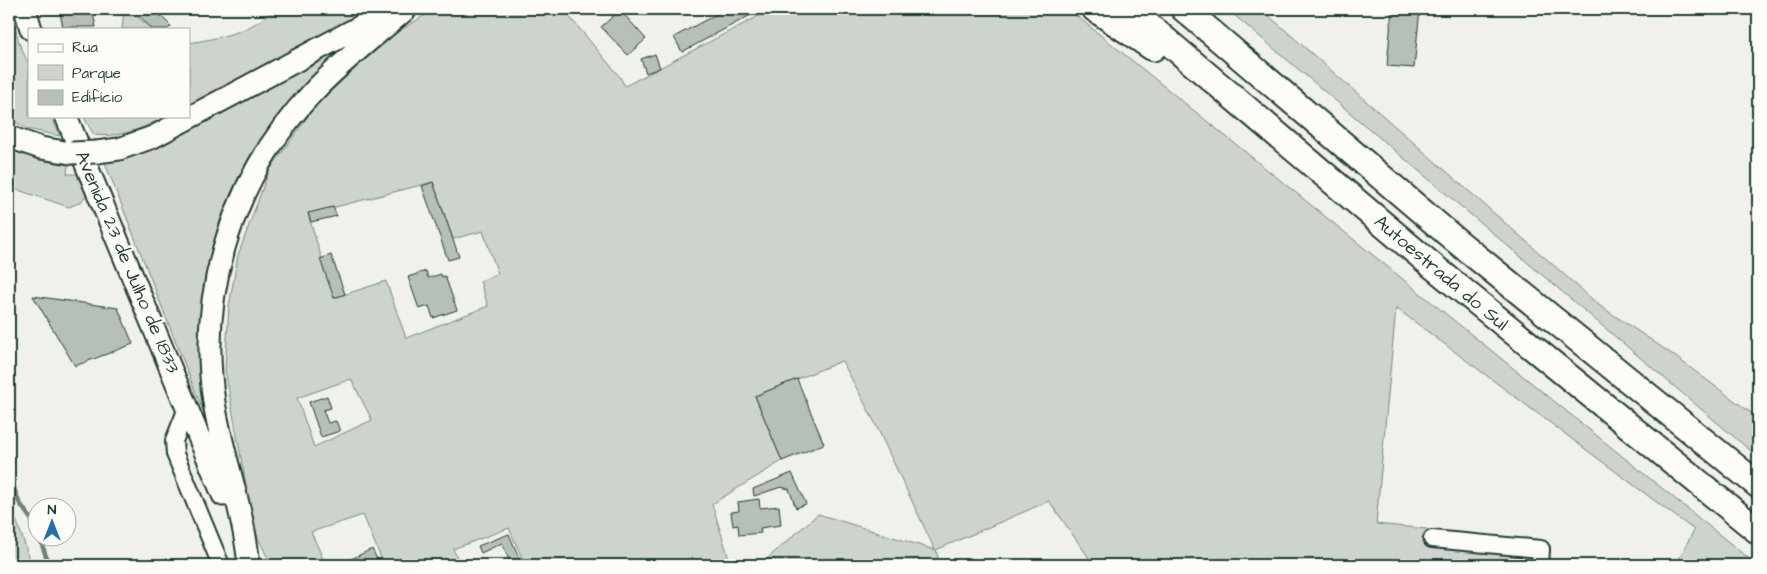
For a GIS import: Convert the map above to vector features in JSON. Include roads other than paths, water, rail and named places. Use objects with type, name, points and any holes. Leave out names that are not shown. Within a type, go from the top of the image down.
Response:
[{"type":"highway","points":[[1095,9],[1258,120]]},
{"type":"highway","name":"Autoestrada do Sul","points":[[1129,9],[1258,120],[1552,365],[1758,531]]},
{"type":"highway","name":"Autoestrada do Sul","points":[[1184,9],[1453,238],[1758,484]]},
{"type":"main road","points":[[25,9],[31,28]]},
{"type":"main road","points":[[33,9],[38,28]]},
{"type":"main road","points":[[190,117],[394,9]]},
{"type":"main road","points":[[250,561],[246,537],[222,447],[211,376],[210,330],[213,301],[225,244],[245,191],[276,136],[314,91],[406,9]]},
{"type":"main road","name":"Avenida 23 de Julho de 1833","points":[[67,118],[250,561]]},
{"type":"main road","points":[[9,137],[41,148],[71,153],[97,152],[118,149],[153,137],[189,118]]},
{"type":"street","points":[[187,408],[174,441],[175,454],[221,565]]},
{"type":"street","points":[[1432,539],[1541,549],[1540,565]]},
{"type":"waterway","points":[[9,475],[19,502],[28,515]]},
{"type":"waterway","points":[[42,546],[49,565]]}]
